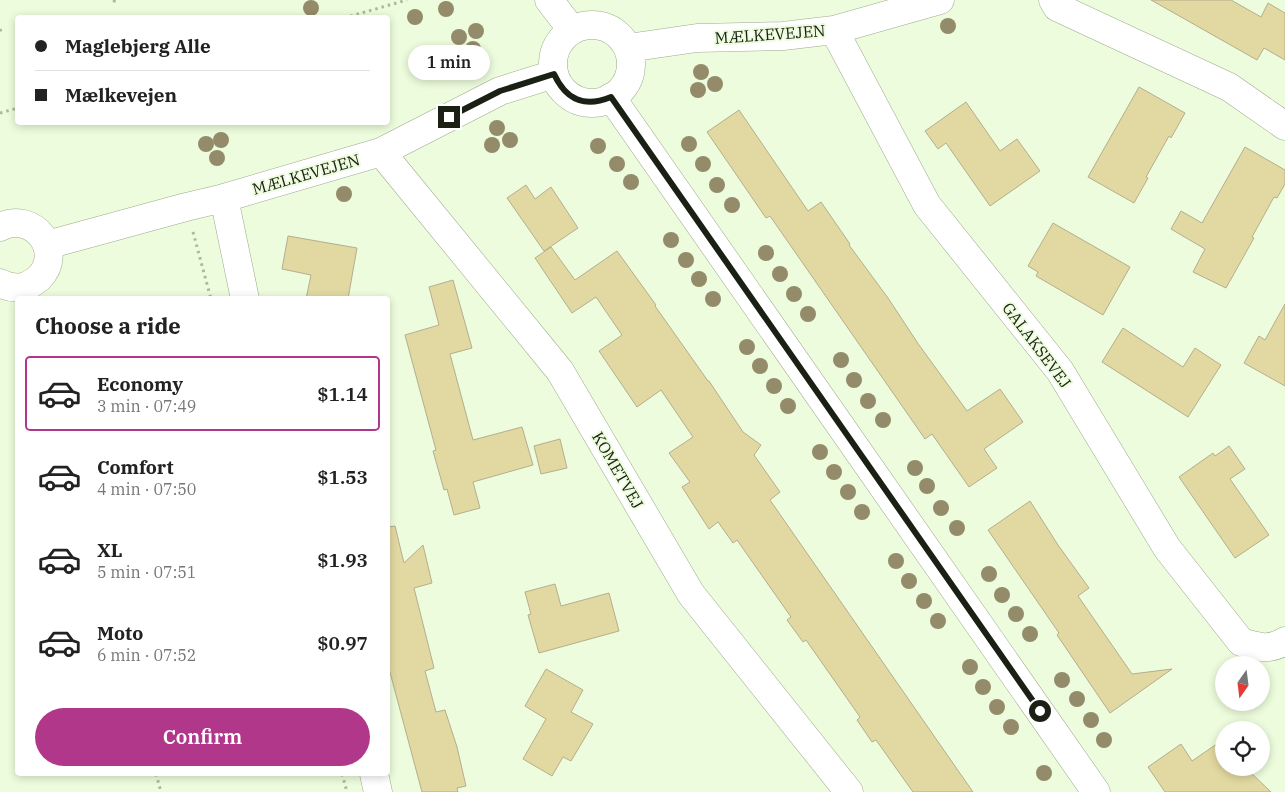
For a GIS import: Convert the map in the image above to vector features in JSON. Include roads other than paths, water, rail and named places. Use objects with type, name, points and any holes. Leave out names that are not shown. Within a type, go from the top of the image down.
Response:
[{"type":"street","points":[[549,0],[572,30]]},
{"type":"street","name":"MÆLKEVEJEN","points":[[628,48],[698,38],[784,36],[834,30],[940,0]]},
{"type":"street","points":[[1053,0],[1057,6],[1229,87],[1285,126]]},
{"type":"street","points":[[598,25],[610,29],[620,37],[628,48],[631,59],[627,81],[620,91],[600,102],[577,100],[559,85],[554,74],[553,61],[555,49],[562,38],[572,30],[584,26],[598,25]]},
{"type":"street","name":"GALAKSEVEJ","points":[[834,30],[927,205],[1060,371],[1167,548],[1242,642],[1257,647],[1276,647],[1285,641]]},
{"type":"street","name":"MÆLKEVEJEN","points":[[47,246],[224,198],[381,152],[500,91],[554,74]]},
{"type":"street","points":[[611,97],[1096,792]]},
{"type":"street","name":"KOMETVEJ","points":[[381,152],[560,371],[691,594],[849,792]]},
{"type":"street","points":[[224,198],[244,296]]},
{"type":"street","points":[[0,227],[11,223],[26,224],[35,229],[43,236],[48,256],[47,266],[42,275],[34,282],[14,288],[0,283]]},
{"type":"street","points":[[374,776],[378,792]]}]
